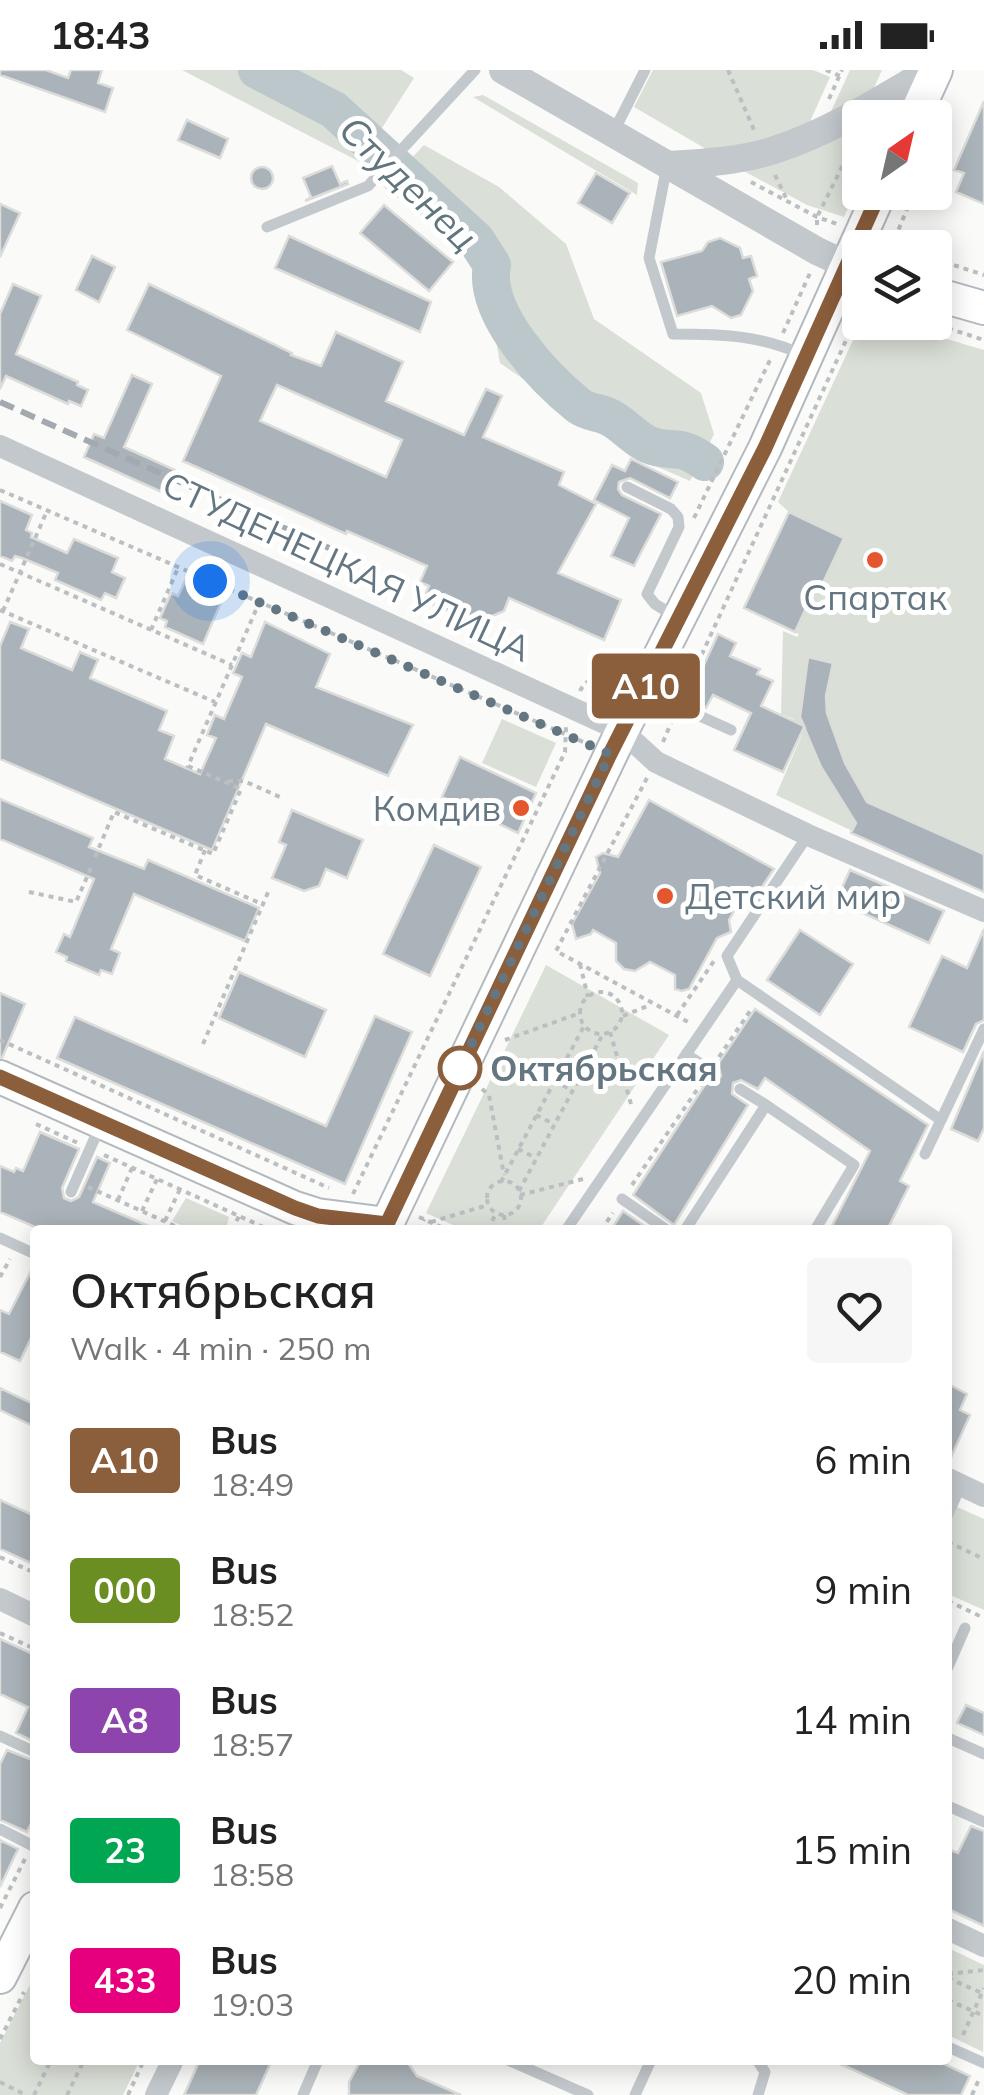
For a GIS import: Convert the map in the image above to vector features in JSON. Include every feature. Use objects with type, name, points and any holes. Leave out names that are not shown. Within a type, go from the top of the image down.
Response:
[{"type":"main road","points":[[922,100],[934,70]]},
{"type":"main road","points":[[400,1225],[616,742],[765,448],[792,350],[870,210]]},
{"type":"main road","points":[[952,299],[984,308]]},
{"type":"main road","points":[[0,1077],[96,1136],[295,1208],[337,1205],[388,1225]]},
{"type":"main road","points":[[13,1982],[30,1925]]},
{"type":"street","points":[[503,70],[841,262]]},
{"type":"street","points":[[667,165],[714,162],[776,150],[828,128],[934,70]]},
{"type":"street","name":"СТУДЕНЕЦКАЯ УЛИЦА","points":[[0,446],[572,707],[616,742],[656,762],[808,835],[984,911]]},
{"type":"street","points":[[954,1482],[984,1496]]},
{"type":"street","points":[[0,1600],[30,1614]]},
{"type":"street","points":[[952,1931],[984,1946]]},
{"type":"street","points":[[156,2095],[171,2065]]},
{"type":"lane","points":[[268,227],[368,186],[475,70]]},
{"type":"lane","points":[[612,134],[645,70]]},
{"type":"lane","points":[[667,165],[649,258],[673,334],[734,334],[792,350]]},
{"type":"lane","points":[[627,487],[671,509],[678,517],[679,527],[647,594],[654,604],[680,619]]},
{"type":"lane","points":[[643,691],[731,730]]},
{"type":"lane","points":[[808,835],[727,956],[737,980],[941,1120]]},
{"type":"lane","points":[[569,1225],[737,980]]},
{"type":"lane","points":[[925,1154],[984,1029]]},
{"type":"lane","points":[[686,1054],[712,1071]]},
{"type":"lane","points":[[740,1089],[854,1165],[818,1225]]},
{"type":"lane","points":[[688,1225],[766,1105]]},
{"type":"lane","points":[[73,1186],[96,1136]]},
{"type":"lane","points":[[622,1199],[660,1225]]},
{"type":"lane","points":[[0,1238],[30,1252]]},
{"type":"lane","points":[[952,1658],[965,1628]]},
{"type":"lane","points":[[0,1736],[30,1750]]},
{"type":"lane","points":[[952,1740],[984,1754]]},
{"type":"lane","points":[[952,1808],[984,1822]]},
{"type":"lane","points":[[0,1829],[30,1844]]},
{"type":"lane","points":[[952,2049],[984,2066]]},
{"type":"lane","points":[[303,2095],[316,2065]]},
{"type":"lane","points":[[519,2065],[588,2095]]},
{"type":"lane","points":[[635,2095],[649,2065]]},
{"type":"lane","points":[[758,2095],[765,2072],[760,2065]]},
{"type":"path","points":[[826,70],[840,76]]},
{"type":"path","points":[[693,523],[732,434],[792,350],[805,288],[841,262],[817,217],[842,167]]},
{"type":"path","points":[[952,265],[984,276]]},
{"type":"path","points":[[952,330],[984,340]]},
{"type":"path","points":[[702,1030],[556,951],[656,762],[846,340]]},
{"type":"path","points":[[0,490],[565,734],[616,742]]},
{"type":"path","points":[[47,510],[1,611],[215,702]]},
{"type":"path","points":[[0,564],[232,665]]},
{"type":"path","points":[[152,630],[178,568]]},
{"type":"path","points":[[95,857],[114,812],[213,854],[241,788],[188,766],[259,603]]},
{"type":"path","points":[[0,1040],[337,1205],[565,752],[572,707],[584,682],[626,660],[633,646]]},
{"type":"path","points":[[223,781],[244,782],[280,797]]},
{"type":"path","points":[[205,850],[195,876],[263,905]]},
{"type":"path","points":[[29,892],[76,902],[90,868]]},
{"type":"path","points":[[732,902],[742,886]]},
{"type":"path","points":[[204,1044],[269,890]]},
{"type":"path","points":[[580,964],[588,997]]},
{"type":"path","points":[[598,992],[611,994],[620,1003],[622,1016],[610,1032],[595,1034],[584,1026],[580,1013],[588,997],[598,992]]},
{"type":"path","points":[[604,1225],[760,996]]},
{"type":"path","points":[[622,1016],[653,1004]]},
{"type":"path","points":[[498,1056],[506,1038],[580,1013]]},
{"type":"path","points":[[584,1026],[501,1182],[488,1193],[488,1204],[496,1213],[504,1215],[517,1208],[537,1158],[602,1034]]},
{"type":"path","points":[[610,1032],[630,1103],[646,1114]]},
{"type":"path","points":[[489,1074],[481,1091],[488,1095],[504,1175]]},
{"type":"path","points":[[554,1081],[573,1090]]},
{"type":"path","points":[[536,1114],[555,1124]]},
{"type":"path","points":[[36,1124],[96,1136],[132,1168],[259,1225]]},
{"type":"path","points":[[518,1149],[537,1158]]},
{"type":"path","points":[[118,1200],[132,1168]]},
{"type":"path","points":[[520,1193],[604,1173]]},
{"type":"path","points":[[142,1211],[156,1179]]},
{"type":"path","points":[[501,1182],[512,1184],[520,1193]]},
{"type":"path","points":[[73,1186],[118,1200],[173,1225]]},
{"type":"path","points":[[166,1222],[180,1189]]},
{"type":"path","points":[[411,1225],[488,1204]]},
{"type":"path","points":[[490,1225],[496,1213]]},
{"type":"path","points":[[504,1215],[505,1225]]},
{"type":"path","points":[[234,1225],[239,1216]]},
{"type":"path","points":[[952,1544],[984,1559]]},
{"type":"path","points":[[0,1558],[30,1571]]},
{"type":"path","points":[[952,1604],[984,1618]]},
{"type":"path","points":[[0,1633],[30,1647]]},
{"type":"path","points":[[0,1908],[30,1852]]},
{"type":"path","points":[[952,1975],[984,1970]]},
{"type":"path","points":[[952,1978],[983,1992],[962,2038],[956,2036]]},
{"type":"path","points":[[0,2039],[13,1982]]},
{"type":"path","points":[[952,2002],[984,2016]]},
{"type":"path","points":[[0,2082],[30,2095],[48,2065]]},
{"type":"path","points":[[66,2095],[81,2065]]},
{"type":"path","points":[[128,2095],[142,2065]]},
{"type":"path","points":[[972,2095],[984,2066]]},
{"type":"shaded area","points":[[182,70],[401,70],[414,78],[360,162]]},
{"type":"shaded area","points":[[653,70],[813,70],[830,77],[808,126],[713,153],[634,107]]},
{"type":"shaded area","points":[[850,70],[882,70],[873,90],[856,100],[842,100],[842,108],[829,116]]},
{"type":"shaded area","points":[[483,95],[638,183],[637,195],[473,97]]},
{"type":"shaded area","points":[[842,129],[842,210],[847,210],[844,217],[807,205],[738,168]]},
{"type":"shaded area","points":[[424,145],[499,187],[566,244],[594,319],[701,393],[714,434],[690,481],[635,457],[500,363],[482,262],[384,187]]},
{"type":"shaded area","name":"Спартак","points":[[853,340],[950,340],[984,350],[984,893],[776,795],[802,735],[790,729],[794,719],[781,714],[783,631],[797,637],[799,634],[744,608],[789,512],[778,502]]},
{"type":"shaded area","points":[[502,719],[556,743],[536,787],[482,763]]},
{"type":"shaded area","points":[[546,965],[669,1035],[542,1225],[453,1225],[426,1213]]},
{"type":"shaded area","points":[[186,1198],[229,1217],[227,1225],[180,1225],[172,1221]]},
{"type":"shaded area","points":[[952,1505],[984,1519],[984,1610],[952,1596]]},
{"type":"shaded area","points":[[952,1950],[984,1965],[983,2052],[952,2037]]},
{"type":"shaded area","points":[[30,1985],[30,2065],[138,2065],[123,2095],[0,2095],[0,2043]]},
{"type":"building","points":[[0,70],[46,70],[68,78],[71,70],[102,70],[98,83],[113,88],[105,112],[0,75]]},
{"type":"building","points":[[984,101],[984,204],[956,192],[964,173],[954,170]]},
{"type":"building","points":[[187,120],[228,139],[220,158],[178,140]]},
{"type":"building","points":[[332,166],[340,184],[348,184],[305,201],[311,197],[303,178]]},
{"type":"building","points":[[258,167],[266,167],[273,178],[266,189],[258,189],[251,182],[251,174]]},
{"type":"building","points":[[596,173],[630,193],[612,223],[578,203]]},
{"type":"building","points":[[0,204],[20,213],[0,257]]},
{"type":"building","points":[[384,205],[453,262],[429,291],[360,233]]},
{"type":"building","points":[[289,236],[431,302],[420,332],[275,268]]},
{"type":"building","points":[[720,238],[740,248],[743,258],[751,256],[757,276],[749,279],[753,291],[741,315],[731,318],[712,306],[677,316],[661,262],[702,251],[708,242]]},
{"type":"building","points":[[92,256],[115,267],[99,302],[76,290]]},
{"type":"building","points":[[13,284],[41,296],[16,354],[88,390],[81,406],[6,376],[0,389],[0,314]]},
{"type":"building","points":[[149,284],[321,366],[336,332],[403,362],[386,401],[464,435],[486,389],[502,396],[483,437],[564,472],[559,485],[596,504],[558,573],[621,600],[604,640],[509,598],[504,611],[467,620],[423,600],[429,586],[420,582],[427,566],[183,461],[221,376],[127,330]],"holes":[[[277,385],[402,440],[386,477],[260,421]]]},
{"type":"building","points":[[132,375],[152,384],[124,447],[175,470],[164,493],[84,457],[94,434],[104,438]]},
{"type":"building","points":[[631,459],[678,482],[670,498],[630,478],[619,482],[622,495],[661,514],[634,566],[611,556],[629,518],[594,500],[612,465],[625,471]]},
{"type":"building","points":[[0,501],[32,515],[26,530],[32,533],[31,537],[67,553],[74,539],[118,558],[112,572],[125,578],[116,598],[105,593],[101,600],[55,580],[58,573],[22,558],[15,556],[12,561],[0,556]]},
{"type":"building","points":[[789,512],[844,538],[795,632],[744,608]]},
{"type":"building","points":[[185,581],[223,598],[203,644],[165,627],[167,621],[160,618],[171,593],[178,596]]},
{"type":"building","points":[[10,622],[29,629],[21,648],[72,670],[80,652],[98,660],[90,678],[167,711],[159,730],[174,736],[165,759],[200,774],[216,738],[207,735],[215,715],[224,719],[242,677],[233,673],[242,653],[251,657],[265,622],[330,654],[316,687],[413,725],[388,776],[266,724],[212,850],[0,759],[0,646]]},
{"type":"building","points":[[718,634],[736,643],[730,656],[760,669],[757,674],[773,681],[761,706],[804,726],[800,717],[808,657],[833,663],[826,696],[827,713],[845,763],[867,802],[984,854],[984,892],[851,833],[856,823],[821,767],[804,727],[783,772],[734,750],[751,713],[713,695],[706,708],[688,700]]},
{"type":"building","points":[[460,757],[536,793],[518,833],[442,797]]},
{"type":"building","points":[[0,799],[93,838],[89,847],[144,869],[148,860],[259,908],[245,941],[134,894],[111,949],[120,953],[112,974],[101,970],[99,975],[66,961],[67,957],[56,952],[64,934],[70,937],[94,879],[0,839]]},
{"type":"building","name":"Детский мир","points":[[649,800],[774,869],[758,893],[747,888],[729,920],[731,932],[717,938],[689,989],[682,991],[675,989],[675,975],[650,962],[635,971],[624,969],[616,961],[616,943],[593,930],[576,939],[572,924],[600,873],[596,857],[603,853],[618,857]]},
{"type":"building","points":[[292,810],[363,840],[347,878],[326,869],[319,886],[304,891],[272,878],[286,845],[279,842]]},
{"type":"building","points":[[434,845],[481,867],[430,976],[383,954]]},
{"type":"building","points":[[850,870],[944,911],[929,943],[836,901]]},
{"type":"building","points":[[984,929],[984,1020],[976,1024],[963,1052],[909,1027],[942,956],[967,968]]},
{"type":"building","points":[[800,930],[853,964],[820,1015],[767,980]]},
{"type":"building","points":[[239,972],[326,1010],[305,1057],[219,1018]]},
{"type":"building","points":[[0,993],[25,1004],[2,1058],[0,1057]]},
{"type":"building","points":[[755,1009],[928,1125],[900,1181],[909,1186],[890,1225],[833,1225],[870,1151],[765,1078],[758,1089],[741,1080],[733,1083],[732,1094],[748,1105],[674,1225],[633,1195],[708,1080],[716,1081],[721,1076],[718,1064]]},
{"type":"building","points":[[375,1016],[412,1032],[345,1184],[57,1058],[75,1017],[326,1126]]},
{"type":"building","points":[[984,1051],[984,1128],[978,1141],[951,1129]]},
{"type":"building","points":[[40,1132],[79,1149],[62,1188],[64,1198],[71,1201],[79,1197],[97,1157],[110,1163],[93,1202],[146,1225],[30,1225],[0,1212],[0,1166],[23,1171]]},
{"type":"building","points":[[623,1211],[643,1225],[614,1225]]},
{"type":"building","points":[[30,1273],[30,1340],[20,1361],[0,1352],[0,1310],[9,1314]]},
{"type":"building","points":[[952,1386],[967,1394],[960,1410],[970,1415],[952,1455]]},
{"type":"building","points":[[0,1388],[30,1403],[30,1425],[0,1410]]},
{"type":"building","points":[[0,1500],[30,1514],[30,1563],[0,1549]]},
{"type":"building","points":[[0,1639],[30,1653],[30,1740],[16,1733],[28,1707],[0,1694]]},
{"type":"building","points":[[966,1705],[984,1713],[984,1735],[957,1723]]},
{"type":"building","points":[[7,1750],[30,1759],[27,1832],[0,1820],[0,1764]]},
{"type":"building","points":[[971,1826],[984,1831],[984,1926],[952,1911],[952,1851],[958,1853]]},
{"type":"building","points":[[0,1840],[18,1849],[0,1887]]},
{"type":"building","points":[[198,2065],[270,2065],[256,2095],[184,2095]]},
{"type":"building","points":[[358,2065],[409,2065],[417,2076],[461,2095],[349,2095],[349,2082]]},
{"type":"building","points":[[843,2065],[947,2065],[970,2076],[961,2095],[908,2095]]},
{"type":"waterway","name":"Студенец","points":[[257,70],[334,110],[476,240],[492,265],[491,284],[506,323],[533,362],[565,394],[583,408],[614,420],[647,444],[688,452],[705,462]]},
{"type":"railway","points":[[0,402],[345,555]]},
{"type":"bus line","name":"А10","points":[[0,1077],[295,1208],[318,1216],[387,1224],[610,754],[765,448],[872,210]]},
{"type":"place","name":"Спартак","points":[[875,560]]},
{"type":"place","name":"Комдив","points":[[521,808]]},
{"type":"place","name":"Детский мир","points":[[665,896]]},
{"type":"place","name":"Октябрьская","points":[[460,1068]]},
{"type":"route","points":[[210,581],[610,754],[460,1068]]}]
